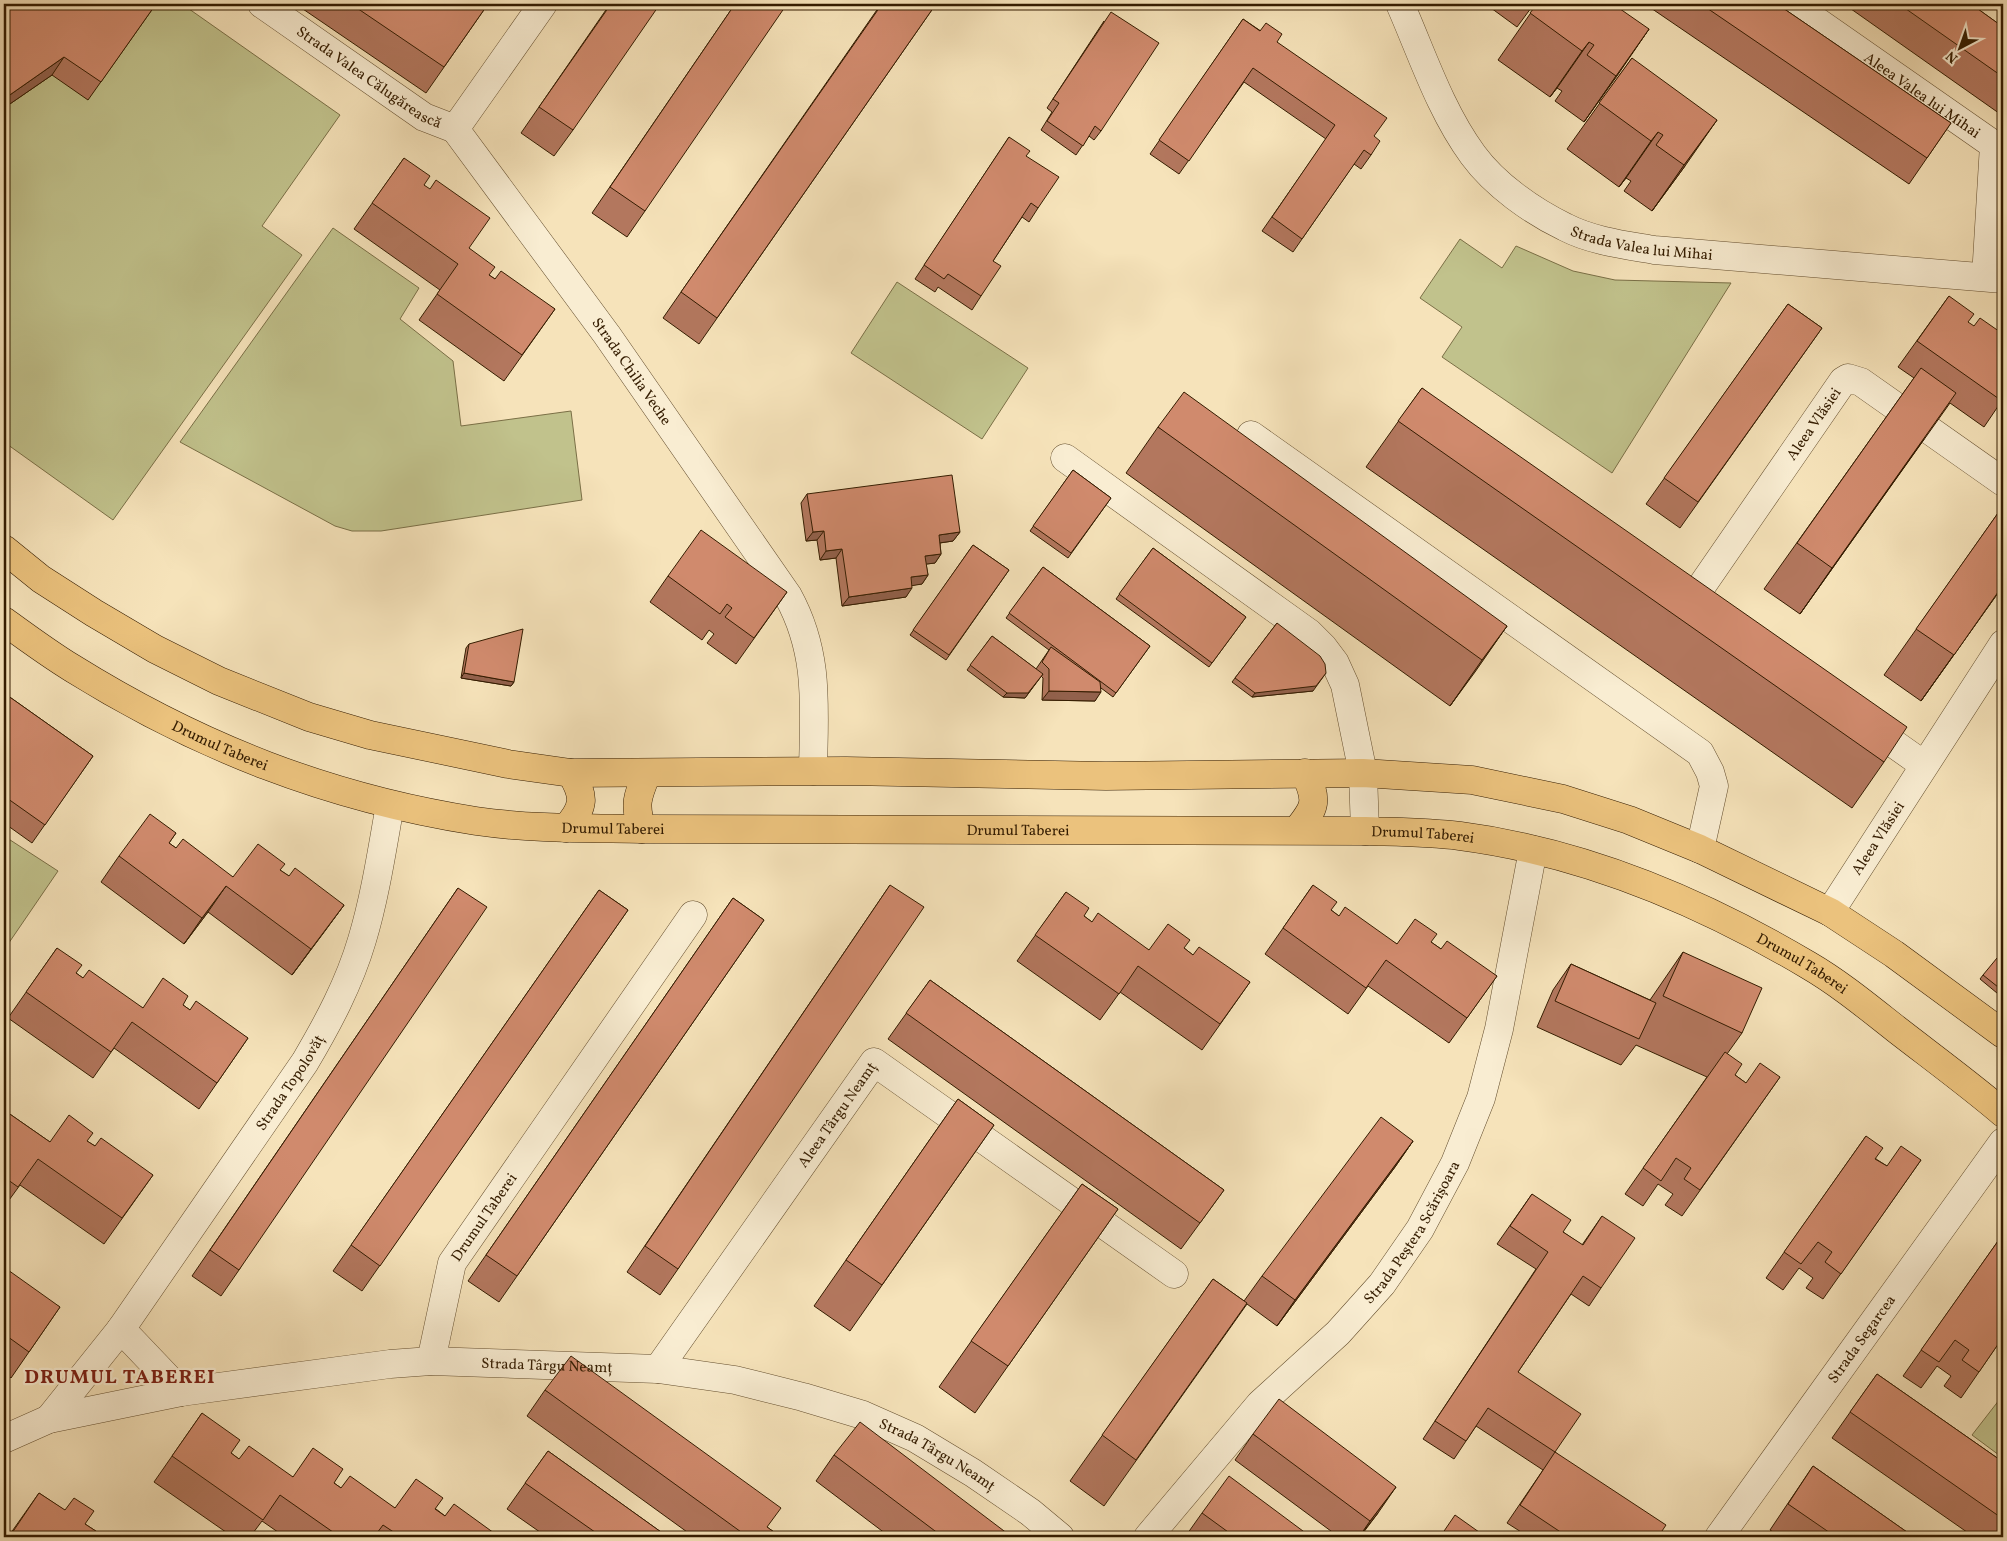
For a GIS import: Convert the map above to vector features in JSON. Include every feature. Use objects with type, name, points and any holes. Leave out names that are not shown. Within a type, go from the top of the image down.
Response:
[{"type":"main road","points":[[4,549],[41,579],[94,613],[155,649],[219,681],[309,717],[418,747],[508,764],[572,772],[647,773],[814,771],[1106,776],[1364,774],[1472,780],[1563,799],[1629,820],[1700,849],[1830,912],[1894,954],[2003,1034]]},
{"type":"main road","name":"Drumul Taberei","points":[[4,621],[71,668],[131,703],[195,736],[292,776],[390,805],[478,821],[566,828],[642,829],[1365,831],[1459,836],[1533,850],[1603,869],[1667,894],[1739,928],[1809,966],[1864,1004],[2003,1113]]},
{"type":"main road","points":[[566,828],[580,808],[582,797],[572,772]]},
{"type":"main road","points":[[642,829],[637,813],[637,796],[647,773]]},
{"type":"main road","points":[[1297,830],[1310,813],[1315,800],[1306,773]]},
{"type":"street","name":"Strada Valea Călugărească","points":[[262,4],[424,117],[455,129]]},
{"type":"street","points":[[455,129],[543,4]]},
{"type":"street","name":"Strada Valea lui Mihai","points":[[1400,4],[1453,123],[1474,156],[1525,203],[1566,228],[1610,242],[1654,250],[1995,278]]},
{"type":"street","name":"Aleea Valea lui Mihai","points":[[1792,4],[1994,145],[1995,278]]},
{"type":"street","name":"Strada Chilia Veche","points":[[455,129],[607,336],[788,596],[801,619],[814,677],[814,771]]},
{"type":"street","name":"Aleea Vlăsiei","points":[[1692,600],[1843,381],[1848,378],[1860,382],[2003,482]]},
{"type":"street","points":[[1251,435],[1700,753],[1710,772],[1714,786],[1700,849]]},
{"type":"street","points":[[1065,458],[1309,633],[1323,647],[1335,664],[1344,685],[1364,774],[1365,831]]},
{"type":"street","points":[[1668,584],[1716,618]]},
{"type":"street","name":"Aleea Vlăsiei","points":[[1830,912],[2003,644]]},
{"type":"street","points":[[1844,708],[1924,766]]},
{"type":"street","name":"Strada Topolovăț","points":[[50,1418],[121,1329],[305,1062],[331,1017],[362,940],[379,868],[390,805]]},
{"type":"street","name":"Strada Peștera Scărișoara","points":[[1148,1537],[1260,1404],[1338,1333],[1382,1284],[1420,1229],[1455,1163],[1481,1098],[1499,1029],[1533,850]]},
{"type":"street","name":"Drumul Taberei","points":[[431,1361],[452,1263],[692,915]]},
{"type":"street","name":"Aleea Târgu Neamț","points":[[658,1369],[874,1062],[1174,1274]]},
{"type":"street","name":"Strada Segarcea","points":[[1719,1537],[2003,1142]]},
{"type":"street","points":[[121,1329],[181,1392]]},
{"type":"street","name":"Strada Târgu Neamț","points":[[4,1439],[50,1418],[181,1392],[225,1385],[431,1361],[658,1369],[735,1380],[803,1397],[863,1415],[914,1438],[973,1473],[1030,1512],[1060,1537]]},
{"type":"green space","points":[[4,4],[182,4],[340,115],[262,226],[302,255],[113,520],[4,442]]},
{"type":"green space","points":[[333,228],[419,288],[400,319],[453,361],[461,426],[571,411],[582,500],[381,531],[352,531],[335,526],[180,442]]},
{"type":"green space","points":[[1460,239],[1502,268],[1516,246],[1573,271],[1615,280],[1731,283],[1612,473],[1442,357],[1462,327],[1420,298]]},
{"type":"green space","points":[[897,282],[1028,368],[982,439],[851,353]]},
{"type":"green space","points":[[4,836],[58,871],[4,950]]},
{"type":"green space","points":[[2003,1395],[2003,1458],[1972,1435]]},
{"type":"building","points":[[4,4],[156,4],[101,82],[64,57],[4,99]]},
{"type":"building","points":[[351,4],[488,4],[444,67]]},
{"type":"building","points":[[611,4],[660,4],[573,130],[539,107]]},
{"type":"building","points":[[735,4],[787,4],[645,211],[610,187]]},
{"type":"building","points":[[882,4],[936,4],[717,318],[681,292]]},
{"type":"building","points":[[1537,4],[1613,4],[1649,29],[1616,76],[1587,55],[1594,45],[1589,42],[1582,51],[1530,13]]},
{"type":"building","points":[[1701,4],[1777,4],[1951,123],[1927,158]]},
{"type":"building","points":[[1899,4],[1971,4],[2003,27],[2003,77]]},
{"type":"building","points":[[1111,12],[1159,43],[1101,131],[1095,126],[1083,146],[1047,121],[1059,103],[1053,99]]},
{"type":"building","points":[[1243,19],[1260,31],[1266,23],[1282,34],[1277,42],[1387,118],[1374,136],[1380,141],[1371,155],[1364,150],[1302,239],[1272,217],[1335,125],[1253,68],[1189,161],[1159,140]]},
{"type":"building","points":[[1632,58],[1717,120],[1684,165],[1656,145],[1663,135],[1658,132],[1651,141],[1599,103]]},
{"type":"building","points":[[1009,137],[1030,151],[1026,156],[1059,177],[1038,208],[1031,203],[993,261],[1001,266],[981,296],[948,274],[944,279],[924,265]]},
{"type":"building","points":[[404,158],[430,176],[424,185],[430,189],[436,180],[490,218],[469,248],[495,267],[489,275],[495,279],[501,271],[555,309],[522,355],[437,294],[458,264],[372,203]]},
{"type":"building","points":[[1949,296],[1974,314],[1968,322],[1974,326],[1980,318],[2003,334],[2002,401],[1917,341]]},
{"type":"building","points":[[1788,304],[1822,328],[1698,502],[1664,478]]},
{"type":"building","points":[[1921,368],[1956,393],[1832,568],[1797,543]]},
{"type":"building","points":[[1422,388],[1907,727],[1884,762],[1398,421]]},
{"type":"building","points":[[1184,392],[1507,626],[1482,660],[1158,427]]},
{"type":"building","points":[[1073,470],[1111,498],[1071,553],[1033,526]]},
{"type":"building","points":[[952,475],[960,532],[939,535],[941,554],[925,556],[928,575],[911,577],[912,588],[849,597],[842,549],[826,551],[824,531],[813,532],[807,494]]},
{"type":"building","points":[[2003,506],[2003,585],[1954,655],[1916,629]]},
{"type":"building","points":[[701,530],[787,592],[754,638],[725,617],[732,608],[727,604],[720,614],[668,576]]},
{"type":"building","points":[[973,545],[1009,570],[949,655],[913,630]]},
{"type":"building","points":[[1153,548],[1246,617],[1212,663],[1119,594]]},
{"type":"building","points":[[1043,567],[1150,646],[1116,693],[1009,613]]},
{"type":"building","points":[[1277,623],[1320,656],[1325,664],[1326,673],[1316,686],[1255,693],[1235,678]]},
{"type":"building","points":[[523,629],[514,682],[464,673],[469,644]]},
{"type":"building","points":[[992,636],[1043,674],[1028,693],[1007,693],[970,665]]},
{"type":"building","points":[[1051,647],[1100,682],[1101,692],[1049,691],[1049,669],[1042,662]]},
{"type":"building","points":[[4,693],[93,756],[45,825],[4,796]]},
{"type":"building","points":[[150,814],[176,833],[169,843],[176,848],[183,839],[233,877],[258,844],[285,864],[280,870],[289,876],[295,868],[344,905],[311,949],[226,886],[202,918],[119,856]]},
{"type":"building","points":[[890,885],[924,907],[678,1269],[645,1246]]},
{"type":"building","points":[[1313,885],[1337,902],[1331,910],[1339,916],[1345,907],[1397,944],[1415,919],[1437,934],[1431,942],[1441,949],[1447,941],[1497,976],[1467,1018],[1386,960],[1366,988],[1283,928]]},
{"type":"building","points":[[458,888],[487,907],[239,1270],[210,1250]]},
{"type":"building","points":[[599,890],[628,910],[380,1266],[351,1245]]},
{"type":"building","points":[[1066,892],[1089,908],[1084,916],[1092,922],[1098,913],[1149,950],[1168,924],[1190,940],[1184,948],[1193,955],[1199,947],[1250,982],[1220,1024],[1138,966],[1119,994],[1035,935]]},
{"type":"building","points":[[733,898],[764,920],[517,1276],[486,1255]]},
{"type":"building","points":[[57,948],[82,965],[76,973],[83,978],[89,970],[143,1008],[163,978],[188,996],[183,1005],[190,1010],[196,1001],[248,1038],[217,1083],[132,1022],[111,1052],[26,992]]},
{"type":"building","points":[[1683,952],[1762,988],[1742,1033],[1663,996]]},
{"type":"building","points":[[1997,958],[2003,963],[2003,991],[1983,975]]},
{"type":"building","points":[[1571,964],[1656,1003],[1639,1039],[1555,1001]]},
{"type":"building","points":[[930,980],[1224,1190],[1200,1223],[906,1013]]},
{"type":"building","points":[[1725,1052],[1742,1064],[1735,1075],[1746,1083],[1760,1063],[1780,1077],[1700,1190],[1684,1179],[1691,1168],[1676,1158],[1661,1181],[1643,1168]]},
{"type":"building","points":[[958,1099],[994,1125],[882,1285],[846,1260]]},
{"type":"building","points":[[4,1110],[50,1142],[69,1115],[93,1133],[87,1141],[95,1146],[101,1138],[153,1175],[122,1218],[38,1159],[18,1187],[4,1177]]},
{"type":"building","points":[[1381,1117],[1413,1141],[1295,1300],[1262,1276]]},
{"type":"building","points":[[1866,1136],[1883,1148],[1875,1159],[1887,1166],[1901,1146],[1921,1160],[1841,1274],[1825,1262],[1832,1252],[1818,1242],[1801,1264],[1784,1252]]},
{"type":"building","points":[[1082,1184],[1118,1209],[1008,1366],[971,1341]]},
{"type":"building","points":[[1532,1194],[1571,1220],[1563,1232],[1583,1245],[1602,1216],[1635,1238],[1601,1288],[1583,1276],[1518,1372],[1581,1414],[1555,1452],[1488,1408],[1466,1441],[1435,1421],[1548,1252],[1510,1226]]},
{"type":"building","points":[[2003,1234],[2003,1337],[1979,1372],[1962,1360],[1969,1350],[1955,1340],[1939,1362],[1921,1350]]},
{"type":"building","points":[[8,1270],[60,1307],[29,1352],[4,1334],[4,1276]]},
{"type":"building","points":[[1213,1279],[1247,1303],[1136,1460],[1102,1435]]},
{"type":"building","points":[[571,1356],[781,1508],[767,1527],[781,1537],[748,1537],[545,1390]]},
{"type":"building","points":[[1877,1374],[2003,1462],[2003,1519],[1850,1412]]},
{"type":"building","points":[[1279,1399],[1396,1487],[1370,1521],[1253,1434]]},
{"type":"building","points":[[202,1413],[240,1440],[231,1453],[239,1459],[249,1446],[293,1477],[313,1448],[343,1469],[334,1483],[341,1488],[350,1476],[395,1508],[416,1479],[443,1498],[435,1509],[445,1516],[454,1504],[494,1533],[491,1537],[401,1537],[383,1525],[374,1537],[340,1537],[280,1495],[263,1520],[172,1456]]},
{"type":"building","points":[[860,1422],[1012,1537],[943,1537],[834,1455]]},
{"type":"building","points":[[548,1451],[668,1537],[602,1537],[525,1483]]},
{"type":"building","points":[[1555,1452],[1666,1525],[1658,1537],[1568,1537],[1520,1505]]},
{"type":"building","points":[[1813,1466],[1914,1537],[1836,1537],[1788,1504]]},
{"type":"building","points":[[1229,1476],[1311,1537],[1235,1537],[1202,1513]]},
{"type":"building","points":[[39,1493],[65,1510],[74,1498],[94,1511],[85,1524],[105,1537],[18,1537],[12,1533]]},
{"type":"building","points":[[1455,1515],[1486,1537],[1440,1537]]},
{"type":"district","name":"DRUMUL TABEREI","points":[[120,1376]]}]
